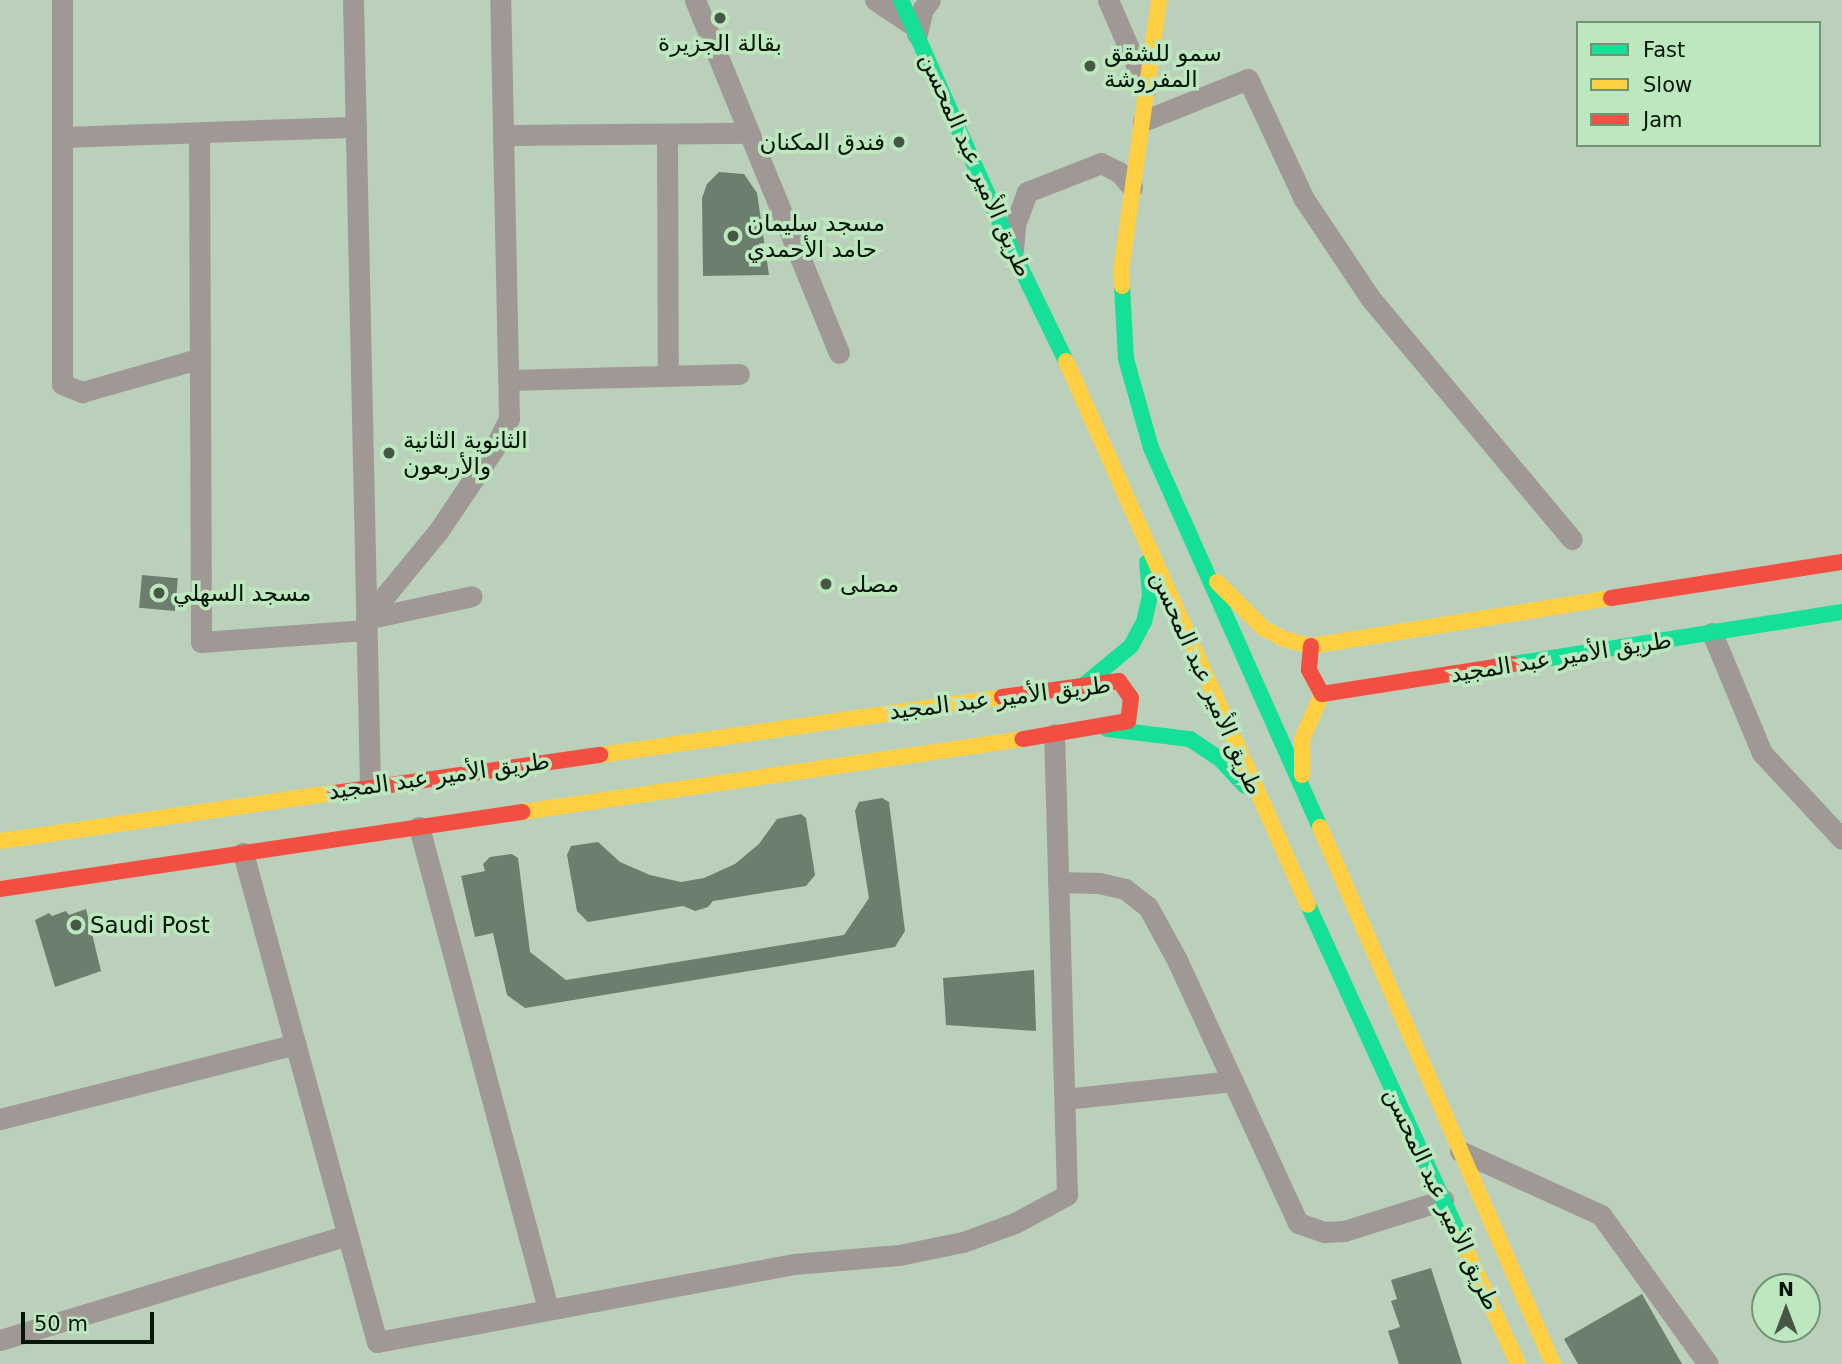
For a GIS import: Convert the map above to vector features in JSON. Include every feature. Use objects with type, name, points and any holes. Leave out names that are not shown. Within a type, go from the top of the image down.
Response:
[{"type":"main road","name":"طريق الأمير عبد المحسن","points":[[901,0],[1013,252],[1075,380],[1146,547],[1262,805],[1518,1364]]},
{"type":"main road","name":"طريق الأمير عبد المحسن","points":[[1159,0],[1121,271],[1126,359],[1151,448],[1302,786],[1553,1364]]},
{"type":"main road","points":[[1084,685],[1131,646],[1144,622],[1150,595],[1146,547]]},
{"type":"main road","points":[[1204,570],[1263,628],[1284,639],[1311,646],[1842,562]]},
{"type":"main road","name":"طريق الأمير عبد المجيد","points":[[1322,694],[1842,612]]},
{"type":"main road","points":[[1302,786],[1302,739],[1311,711],[1322,694],[1309,670],[1311,646]]},
{"type":"main road","name":"طريق الأمير عبد المجيد","points":[[5,844],[370,786],[1084,685],[1119,681],[1130,698],[1128,721],[1054,734],[243,853],[8,884]]},
{"type":"main road","points":[[1089,728],[1140,731],[1190,739],[1220,759],[1262,805]]},
{"type":"street","points":[[62,0],[62,384],[82,393],[198,359]]},
{"type":"street","points":[[353,0],[370,786]]},
{"type":"street","points":[[366,625],[439,530],[495,447],[509,418],[500,0]]},
{"type":"street","points":[[695,0],[839,352]]},
{"type":"street","points":[[875,0],[915,30],[930,0]]},
{"type":"street","points":[[1108,0],[1147,92]]},
{"type":"street","points":[[1143,121],[1248,79],[1304,199],[1371,299],[1572,538]]},
{"type":"street","points":[[63,137],[356,127]]},
{"type":"street","points":[[503,135],[749,133]]},
{"type":"street","points":[[199,134],[201,642],[366,625],[471,596]]},
{"type":"street","points":[[667,134],[668,376]]},
{"type":"street","points":[[1013,252],[1015,225],[1027,192],[1101,163],[1119,172],[1132,187]]},
{"type":"street","points":[[509,380],[739,374]]},
{"type":"street","points":[[1712,633],[1762,753],[1842,839]]},
{"type":"street","points":[[243,853],[377,1342],[794,1264],[899,1255],[963,1242],[1015,1223],[1067,1195],[1054,734]]},
{"type":"street","points":[[419,827],[548,1310]]},
{"type":"street","points":[[1058,882],[1099,883],[1125,889],[1148,907],[1177,960],[1298,1223],[1324,1232],[1344,1231],[1443,1200]]},
{"type":"street","points":[[0,1119],[296,1044]]},
{"type":"street","points":[[1065,1098],[1233,1081]]},
{"type":"street","points":[[1460,1150],[1601,1215],[1708,1364]]},
{"type":"street","points":[[0,1340],[348,1236]]},
{"type":"building","name":"مسجد سليمان حامد الأحمدي","points":[[719,172],[744,174],[757,193],[769,275],[703,276],[702,198],[707,184]]},
{"type":"building","name":"مسجد السهلي","points":[[142,575],[178,578],[175,611],[139,608]]},
{"type":"building","points":[[882,798],[889,802],[905,931],[895,947],[525,1008],[507,995],[493,933],[475,937],[461,876],[485,871],[483,864],[490,857],[512,854],[518,858],[530,952],[566,980],[844,935],[869,898],[855,811],[859,802]]},
{"type":"building","points":[[801,814],[806,818],[815,875],[806,886],[713,901],[708,907],[695,911],[683,906],[588,922],[577,911],[567,855],[571,846],[598,842],[620,862],[650,875],[681,882],[704,878],[735,864],[759,844],[777,819]]},
{"type":"building","points":[[86,909],[101,971],[55,987],[35,920],[49,913],[52,916],[66,911],[69,915]]},
{"type":"building","points":[[1034,970],[1036,1031],[946,1025],[943,978]]},
{"type":"building","points":[[1431,1268],[1462,1364],[1399,1364],[1388,1331],[1400,1327],[1391,1301],[1397,1299],[1391,1280]]},
{"type":"building","points":[[1642,1294],[1682,1364],[1578,1364],[1564,1339]]},
{"type":"traffic: fast","points":[[901,0],[1013,252],[1066,361]]},
{"type":"traffic: fast","points":[[1122,286],[1126,359],[1151,448],[1320,827]]},
{"type":"traffic: fast","points":[[1084,685],[1131,646],[1144,622],[1150,595],[1147,562]]},
{"type":"traffic: fast","points":[[1513,664],[1842,612]]},
{"type":"traffic: fast","points":[[1107,729],[1190,739],[1220,759],[1245,786]]},
{"type":"traffic: fast","points":[[1308,905],[1461,1239]]},
{"type":"traffic: slow","points":[[1122,286],[1121,271],[1159,0]]},
{"type":"traffic: slow","points":[[1066,361],[1308,905]]},
{"type":"traffic: slow","points":[[1217,582],[1263,628],[1284,639],[1311,646],[1611,598]]},
{"type":"traffic: slow","points":[[1302,775],[1302,739],[1322,694]]},
{"type":"traffic: slow","points":[[600,755],[1002,697]]},
{"type":"traffic: slow","points":[[522,812],[1023,739]]},
{"type":"traffic: slow","points":[[0,841],[335,793]]},
{"type":"traffic: slow","points":[[1320,827],[1553,1364]]},
{"type":"traffic: slow","points":[[1461,1239],[1518,1364]]},
{"type":"traffic: jam","points":[[1611,598],[1842,562]]},
{"type":"traffic: jam","points":[[1311,646],[1309,670],[1322,694],[1513,664]]},
{"type":"traffic: jam","points":[[1002,697],[1119,681],[1131,698],[1128,721],[1023,739]]},
{"type":"traffic: jam","points":[[335,793],[600,755]]},
{"type":"traffic: jam","points":[[0,889],[522,812]]},
{"type":"place","name":"بقالة الجزيرة","points":[[720,18]]},
{"type":"place","name":"سمو للشقق المفروشة","points":[[1090,66]]},
{"type":"place","name":"فندق المكنان","points":[[899,142]]},
{"type":"place","name":"مسجد سليمان حامد الأحمدي","points":[[733,236]]},
{"type":"place","name":"الثانوية الثانية والأربعون","points":[[389,453]]},
{"type":"place","name":"مصلى","points":[[826,584]]},
{"type":"place","name":"مسجد السهلي","points":[[159,593]]},
{"type":"place","name":"Saudi Post","points":[[76,925]]}]
